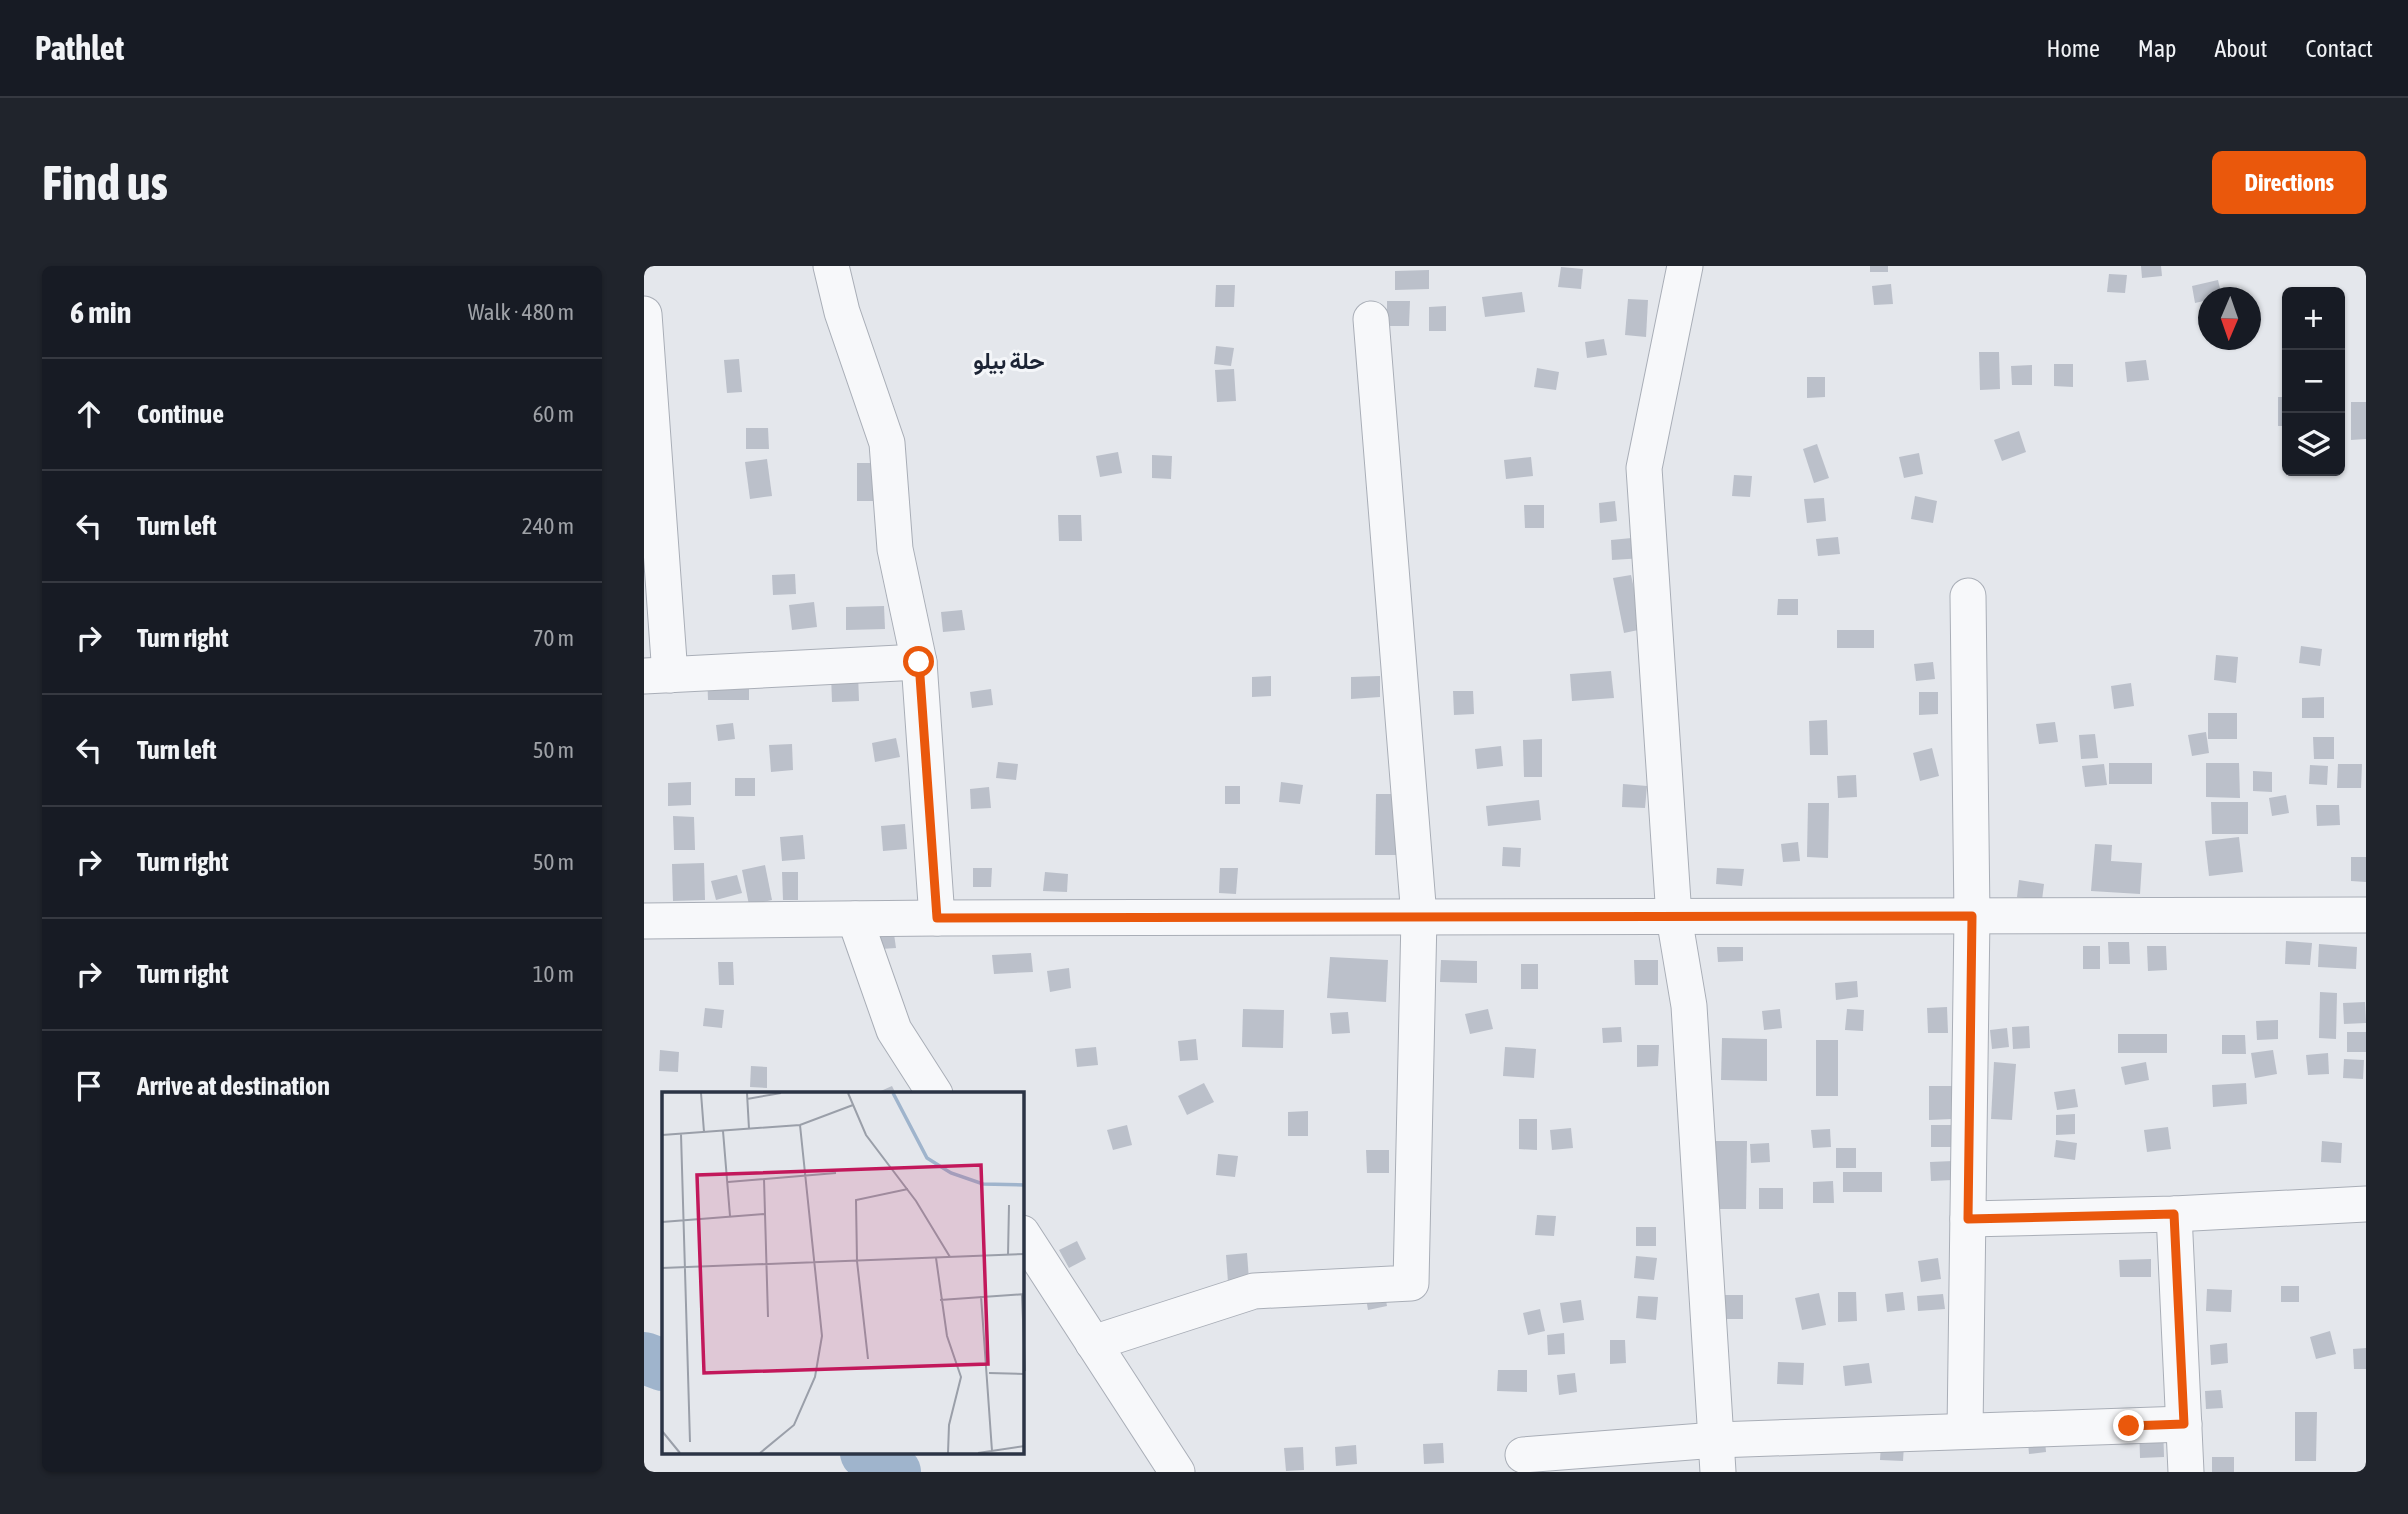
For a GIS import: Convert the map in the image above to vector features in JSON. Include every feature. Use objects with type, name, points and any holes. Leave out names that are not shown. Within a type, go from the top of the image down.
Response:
[{"type":"street","points":[[831,266],[842,312],[887,443],[895,549],[919,662],[937,918]]},
{"type":"street","points":[[1685,266],[1644,468],[1674,916],[1689,1006],[1717,1456]]},
{"type":"street","points":[[644,314],[657,676],[919,662]]},
{"type":"street","points":[[1093,1343],[1254,1292],[1411,1283],[1419,917],[1371,319]]},
{"type":"street","points":[[1965,1431],[1972,916],[1968,596]]},
{"type":"street","points":[[644,921],[2366,915]]},
{"type":"street","points":[[855,919],[894,1030],[934,1092]]},
{"type":"street","points":[[1968,1219],[2174,1214],[2366,1203]]},
{"type":"street","points":[[2174,1214],[2186,1472]]},
{"type":"street","points":[[1024,1236],[1177,1472]]},
{"type":"street","points":[[1523,1455],[1717,1456],[1965,1431],[2184,1424]]},
{"type":"building","points":[[1870,266],[1888,266],[1888,272],[1870,272]]},
{"type":"building","points":[[2141,266],[2161,266],[2162,276],[2142,278]]},
{"type":"building","points":[[1561,267],[1583,269],[1581,289],[1558,287]]},
{"type":"building","points":[[1429,270],[1429,289],[1395,290],[1395,271]]},
{"type":"building","points":[[2109,274],[2127,275],[2125,293],[2107,292]]},
{"type":"building","points":[[2218,280],[2220,287],[2198,287],[2198,302],[2195,303],[2192,286]]},
{"type":"building","points":[[1891,284],[1893,304],[1874,305],[1872,286]]},
{"type":"building","points":[[1216,285],[1235,285],[1234,307],[1215,307]]},
{"type":"building","points":[[1522,292],[1525,312],[1485,317],[1482,297]]},
{"type":"building","points":[[1628,299],[1648,300],[1646,337],[1625,335]]},
{"type":"building","points":[[1387,301],[1410,301],[1409,326],[1386,326],[1371,308],[1387,309]]},
{"type":"building","points":[[1446,306],[1446,331],[1429,331],[1429,307]]},
{"type":"building","points":[[1604,339],[1607,355],[1587,358],[1585,342]]},
{"type":"building","points":[[1216,346],[1234,348],[1231,366],[1214,364]]},
{"type":"building","points":[[1979,352],[1999,352],[2000,389],[1980,390]]},
{"type":"building","points":[[739,359],[742,392],[727,393],[724,360]]},
{"type":"building","points":[[2146,360],[2149,380],[2127,382],[2125,362]]},
{"type":"building","points":[[2054,364],[2073,364],[2073,387],[2054,386]]},
{"type":"building","points":[[2032,365],[2032,385],[2012,385],[2011,366]]},
{"type":"building","points":[[1537,368],[1559,372],[1556,390],[1534,387]]},
{"type":"building","points":[[1234,369],[1236,401],[1217,402],[1215,370]]},
{"type":"building","points":[[1807,377],[1825,377],[1825,397],[1807,398]]},
{"type":"building","points":[[2278,397],[2282,397],[2282,426],[2278,426]]},
{"type":"building","points":[[2351,402],[2366,402],[2366,439],[2351,440]]},
{"type":"building","points":[[746,428],[768,428],[769,449],[746,449]]},
{"type":"building","points":[[2019,431],[2026,452],[2002,461],[1994,440]]},
{"type":"building","points":[[1817,444],[1829,478],[1814,483],[1803,449]]},
{"type":"building","points":[[1118,452],[1122,473],[1100,477],[1096,456]]},
{"type":"building","points":[[1919,453],[1923,474],[1904,478],[1899,457]]},
{"type":"building","points":[[1152,455],[1172,456],[1171,479],[1152,478]]},
{"type":"building","points":[[1531,457],[1533,476],[1506,479],[1504,460]]},
{"type":"building","points":[[767,459],[772,496],[750,499],[745,462]]},
{"type":"building","points":[[857,463],[877,463],[878,501],[857,501]]},
{"type":"building","points":[[1734,475],[1752,476],[1750,497],[1732,496]]},
{"type":"building","points":[[1915,496],[1937,501],[1933,523],[1911,519]]},
{"type":"building","points":[[1824,498],[1826,521],[1807,523],[1804,499]]},
{"type":"building","points":[[1615,501],[1617,521],[1600,523],[1599,503]]},
{"type":"building","points":[[1524,505],[1544,505],[1544,528],[1525,528]]},
{"type":"building","points":[[1058,515],[1081,515],[1082,541],[1059,541]]},
{"type":"building","points":[[1642,537],[1644,558],[1612,560],[1611,540]]},
{"type":"building","points":[[1838,537],[1840,554],[1818,556],[1816,539]]},
{"type":"building","points":[[795,574],[796,594],[773,595],[772,575]]},
{"type":"building","points":[[1631,575],[1643,629],[1624,633],[1613,578]]},
{"type":"building","points":[[1778,599],[1798,599],[1798,615],[1777,615]]},
{"type":"building","points":[[814,602],[817,627],[792,630],[789,605]]},
{"type":"building","points":[[884,606],[885,629],[846,630],[846,607]]},
{"type":"building","points":[[962,610],[965,630],[943,632],[941,612]]},
{"type":"building","points":[[1837,630],[1874,630],[1874,648],[1837,648]]},
{"type":"building","points":[[2301,646],[2322,649],[2320,666],[2299,663]]},
{"type":"building","points":[[2216,655],[2238,657],[2236,683],[2214,680]]},
{"type":"building","points":[[1933,662],[1935,679],[1916,681],[1914,664]]},
{"type":"building","points":[[707,671],[749,671],[749,700],[708,700]]},
{"type":"building","points":[[1611,671],[1614,698],[1572,701],[1570,674]]},
{"type":"building","points":[[858,674],[859,701],[832,702],[831,675]]},
{"type":"building","points":[[1271,676],[1271,696],[1252,697],[1252,677]]},
{"type":"building","points":[[1380,676],[1380,697],[1351,699],[1351,677]]},
{"type":"building","points":[[2131,683],[2134,706],[2114,709],[2111,686]]},
{"type":"building","points":[[991,689],[993,705],[972,708],[970,692]]},
{"type":"building","points":[[1453,691],[1473,691],[1474,714],[1454,715]]},
{"type":"building","points":[[1919,692],[1938,692],[1938,714],[1919,715]]},
{"type":"building","points":[[2324,697],[2324,718],[2302,718],[2302,698]]},
{"type":"building","points":[[2208,713],[2237,713],[2237,739],[2208,739]]},
{"type":"building","points":[[1827,720],[1828,755],[1810,755],[1809,721]]},
{"type":"building","points":[[2055,722],[2058,742],[2039,744],[2036,724]]},
{"type":"building","points":[[733,723],[735,739],[718,741],[716,725]]},
{"type":"building","points":[[2206,732],[2209,753],[2192,756],[2188,735]]},
{"type":"building","points":[[2095,734],[2098,758],[2081,759],[2079,735]]},
{"type":"building","points":[[2313,737],[2334,737],[2334,759],[2314,759]]},
{"type":"building","points":[[896,738],[900,757],[875,762],[872,743]]},
{"type":"building","points":[[1542,739],[1542,777],[1524,777],[1523,740]]},
{"type":"building","points":[[792,744],[793,770],[771,772],[769,745]]},
{"type":"building","points":[[1501,746],[1503,766],[1477,769],[1475,749]]},
{"type":"building","points":[[1932,748],[1939,776],[1920,781],[1913,753]]},
{"type":"building","points":[[998,762],[1018,764],[1016,780],[996,778]]},
{"type":"building","points":[[2109,763],[2152,763],[2152,784],[2109,784]]},
{"type":"building","points":[[2206,763],[2239,763],[2240,798],[2206,797]]},
{"type":"building","points":[[2104,764],[2107,785],[2085,787],[2082,766]]},
{"type":"building","points":[[2338,764],[2362,764],[2361,788],[2337,788]]},
{"type":"building","points":[[2310,765],[2328,766],[2327,785],[2309,784]]},
{"type":"building","points":[[2253,771],[2272,772],[2272,792],[2253,791]]},
{"type":"building","points":[[1856,775],[1857,797],[1838,798],[1837,776]]},
{"type":"building","points":[[735,778],[755,778],[755,796],[735,796]]},
{"type":"building","points":[[691,782],[691,805],[668,806],[668,783]]},
{"type":"building","points":[[1281,782],[1303,785],[1300,804],[1279,802]]},
{"type":"building","points":[[1623,784],[1647,786],[1645,808],[1622,807]]},
{"type":"building","points":[[1225,786],[1240,786],[1240,804],[1225,804]]},
{"type":"building","points":[[989,787],[991,808],[971,809],[970,789]]},
{"type":"building","points":[[1376,794],[1400,794],[1400,855],[1375,855]]},
{"type":"building","points":[[2286,795],[2289,813],[2272,816],[2269,798]]},
{"type":"building","points":[[1539,800],[1541,820],[1488,826],[1486,806]]},
{"type":"building","points":[[2211,802],[2248,802],[2248,834],[2212,834]]},
{"type":"building","points":[[1808,803],[1829,803],[1828,858],[1807,857]]},
{"type":"building","points":[[2316,805],[2339,805],[2340,825],[2317,826]]},
{"type":"building","points":[[673,816],[694,817],[695,850],[674,850]]},
{"type":"building","points":[[905,824],[907,849],[883,851],[881,826]]},
{"type":"building","points":[[803,835],[805,859],[782,861],[780,837]]},
{"type":"building","points":[[2239,837],[2243,872],[2209,876],[2205,841]]},
{"type":"building","points":[[1798,842],[1800,861],[1783,862],[1781,844]]},
{"type":"building","points":[[2095,844],[2112,845],[2111,861],[2142,863],[2140,894],[2091,891]]},
{"type":"building","points":[[1503,847],[1521,848],[1520,867],[1502,866]]},
{"type":"building","points":[[2351,857],[2366,857],[2366,882],[2351,881]]},
{"type":"building","points":[[704,863],[705,900],[673,901],[672,864]]},
{"type":"building","points":[[765,865],[772,900],[749,905],[742,870]]},
{"type":"building","points":[[973,868],[992,868],[991,887],[973,887]]},
{"type":"building","points":[[1220,868],[1238,868],[1236,894],[1219,893]]},
{"type":"building","points":[[1717,868],[1744,869],[1742,886],[1716,884]]},
{"type":"building","points":[[782,872],[798,872],[798,900],[783,900]]},
{"type":"building","points":[[1045,872],[1068,874],[1067,892],[1043,891]]},
{"type":"building","points":[[737,875],[742,893],[716,900],[711,881]]},
{"type":"building","points":[[2019,880],[2044,884],[2042,900],[2017,897]]},
{"type":"building","points":[[894,934],[896,948],[866,950],[865,936]]},
{"type":"building","points":[[2286,941],[2312,943],[2310,965],[2285,964]]},
{"type":"building","points":[[2108,942],[2129,942],[2130,964],[2109,964]]},
{"type":"building","points":[[2319,944],[2357,947],[2356,969],[2318,967]]},
{"type":"building","points":[[2083,946],[2100,946],[2100,969],[2083,969]]},
{"type":"building","points":[[2147,946],[2166,946],[2167,970],[2148,971]]},
{"type":"building","points":[[1717,947],[1743,947],[1743,961],[1718,962]]},
{"type":"building","points":[[1031,953],[1033,972],[994,974],[992,955]]},
{"type":"building","points":[[1330,957],[1388,960],[1386,1002],[1327,998]]},
{"type":"building","points":[[1441,960],[1477,961],[1477,983],[1440,982]]},
{"type":"building","points":[[1634,960],[1658,960],[1658,985],[1635,985]]},
{"type":"building","points":[[718,962],[733,962],[734,985],[719,985]]},
{"type":"building","points":[[1521,964],[1538,964],[1538,989],[1521,989]]},
{"type":"building","points":[[1069,968],[1071,988],[1050,992],[1047,971]]},
{"type":"building","points":[[1857,981],[1858,997],[1836,1000],[1835,983]]},
{"type":"building","points":[[2320,992],[2337,993],[2336,1039],[2319,1038]]},
{"type":"building","points":[[2365,1002],[2366,1023],[2344,1024],[2343,1003]]},
{"type":"building","points":[[1947,1007],[1948,1033],[1928,1033],[1927,1008]]},
{"type":"building","points":[[705,1008],[724,1010],[722,1028],[703,1026]]},
{"type":"building","points":[[1243,1009],[1284,1010],[1283,1048],[1242,1047]]},
{"type":"building","points":[[1488,1009],[1493,1029],[1470,1034],[1465,1014]]},
{"type":"building","points":[[1780,1009],[1782,1028],[1764,1030],[1762,1011]]},
{"type":"building","points":[[1847,1009],[1864,1010],[1863,1031],[1845,1030]]},
{"type":"building","points":[[1348,1012],[1350,1033],[1332,1034],[1330,1013]]},
{"type":"building","points":[[2278,1020],[2278,1039],[2257,1040],[2256,1021]]},
{"type":"building","points":[[2029,1026],[2030,1048],[2013,1049],[2012,1027]]},
{"type":"building","points":[[1621,1027],[1622,1042],[1603,1043],[1602,1028]]},
{"type":"building","points":[[2007,1028],[2009,1047],[1992,1049],[1990,1030]]},
{"type":"building","points":[[2347,1032],[2366,1032],[2366,1052],[2347,1052]]},
{"type":"building","points":[[2118,1034],[2167,1034],[2167,1053],[2118,1053]]},
{"type":"building","points":[[2222,1035],[2245,1035],[2246,1054],[2222,1054]]},
{"type":"building","points":[[1722,1038],[1767,1039],[1767,1081],[1721,1080]]},
{"type":"building","points":[[1196,1039],[1198,1060],[1180,1061],[1178,1041]]},
{"type":"building","points":[[1816,1040],[1838,1040],[1838,1096],[1816,1096]]},
{"type":"building","points":[[1637,1045],[1659,1045],[1658,1066],[1637,1067]]},
{"type":"building","points":[[1096,1047],[1098,1065],[1077,1067],[1075,1049]]},
{"type":"building","points":[[1505,1047],[1536,1049],[1534,1078],[1503,1076]]},
{"type":"building","points":[[660,1050],[679,1052],[678,1072],[659,1071]]},
{"type":"building","points":[[2273,1050],[2277,1074],[2255,1078],[2251,1053]]},
{"type":"building","points":[[2328,1053],[2329,1074],[2308,1075],[2306,1055]]},
{"type":"building","points":[[2344,1059],[2364,1060],[2363,1079],[2343,1078]]},
{"type":"building","points":[[1994,1062],[2016,1064],[2012,1120],[1991,1119]]},
{"type":"building","points":[[2146,1062],[2149,1080],[2125,1085],[2121,1067]]},
{"type":"building","points":[[751,1066],[767,1067],[767,1088],[750,1087]]},
{"type":"building","points":[[1204,1083],[1214,1102],[1187,1115],[1178,1096]]},
{"type":"building","points":[[2246,1083],[2247,1104],[2213,1107],[2212,1085]]},
{"type":"building","points":[[892,1086],[895,1092],[878,1092]]},
{"type":"building","points":[[1929,1086],[1952,1086],[1952,1119],[1929,1120]]},
{"type":"building","points":[[2075,1089],[2078,1107],[2057,1110],[2054,1092]]},
{"type":"building","points":[[1308,1111],[1308,1136],[1288,1136],[1288,1112]]},
{"type":"building","points":[[2075,1114],[2075,1134],[2056,1135],[2056,1115]]},
{"type":"building","points":[[1519,1119],[1537,1119],[1537,1150],[1519,1149]]},
{"type":"building","points":[[1127,1125],[1132,1145],[1113,1150],[1107,1130]]},
{"type":"building","points":[[1931,1125],[1953,1125],[1953,1147],[1931,1147]]},
{"type":"building","points":[[2168,1127],[2171,1149],[2147,1152],[2144,1130]]},
{"type":"building","points":[[1571,1128],[1573,1148],[1552,1150],[1550,1130]]},
{"type":"building","points":[[1830,1129],[1831,1147],[1813,1148],[1811,1130]]},
{"type":"building","points":[[2056,1140],[2077,1143],[2075,1160],[2054,1157]]},
{"type":"building","points":[[1715,1141],[1747,1141],[1746,1209],[1715,1209]]},
{"type":"building","points":[[2322,1141],[2342,1143],[2341,1163],[2321,1162]]},
{"type":"building","points":[[1769,1143],[1770,1162],[1751,1163],[1750,1144]]},
{"type":"building","points":[[1836,1148],[1856,1148],[1856,1168],[1836,1168]]},
{"type":"building","points":[[1366,1150],[1389,1150],[1389,1173],[1367,1173]]},
{"type":"building","points":[[1218,1154],[1238,1156],[1235,1177],[1216,1175]]},
{"type":"building","points":[[1953,1161],[1953,1180],[1931,1181],[1930,1162]]},
{"type":"building","points":[[1843,1172],[1882,1172],[1882,1192],[1843,1192]]},
{"type":"building","points":[[1833,1181],[1834,1203],[1813,1203],[1813,1182]]},
{"type":"building","points":[[1759,1188],[1783,1188],[1783,1209],[1759,1209]]},
{"type":"building","points":[[1537,1215],[1556,1216],[1554,1236],[1535,1235]]},
{"type":"building","points":[[1636,1227],[1656,1227],[1656,1246],[1636,1246]]},
{"type":"building","points":[[1077,1241],[1086,1259],[1069,1268],[1059,1250]]},
{"type":"building","points":[[1247,1253],[1249,1280],[1228,1282],[1226,1255]]},
{"type":"building","points":[[1636,1256],[1657,1258],[1654,1280],[1634,1278]]},
{"type":"building","points":[[1938,1258],[1941,1279],[1921,1282],[1918,1261]]},
{"type":"building","points":[[2151,1259],[2151,1277],[2120,1277],[2119,1260]]},
{"type":"building","points":[[1383,1283],[1387,1306],[1368,1310],[1364,1286]]},
{"type":"building","points":[[2281,1286],[2299,1286],[2299,1302],[2281,1302]]},
{"type":"building","points":[[2207,1289],[2232,1290],[2231,1312],[2206,1311]]},
{"type":"building","points":[[1838,1292],[1856,1292],[1857,1321],[1838,1322]]},
{"type":"building","points":[[1903,1292],[1905,1310],[1887,1312],[1885,1294]]},
{"type":"building","points":[[1819,1293],[1826,1325],[1802,1330],[1795,1298]]},
{"type":"building","points":[[1943,1294],[1945,1309],[1918,1311],[1917,1296]]},
{"type":"building","points":[[1725,1295],[1743,1295],[1743,1319],[1725,1319]]},
{"type":"building","points":[[1638,1296],[1658,1297],[1656,1320],[1636,1318]]},
{"type":"building","points":[[1581,1300],[1584,1320],[1563,1323],[1560,1303]]},
{"type":"building","points":[[1540,1309],[1545,1331],[1528,1335],[1523,1313]]},
{"type":"building","points":[[2330,1331],[2336,1354],[2316,1359],[2310,1337]]},
{"type":"building","points":[[1564,1333],[1565,1354],[1548,1355],[1547,1335]]},
{"type":"building","points":[[1610,1340],[1625,1340],[1626,1363],[1610,1364]]},
{"type":"building","points":[[2227,1343],[2228,1363],[2211,1365],[2210,1345]]},
{"type":"building","points":[[2366,1348],[2366,1369],[2354,1369],[2353,1349]]},
{"type":"building","points":[[1778,1362],[1804,1363],[1803,1385],[1777,1384]]},
{"type":"building","points":[[1869,1363],[1872,1383],[1845,1386],[1843,1366]]},
{"type":"building","points":[[1498,1370],[1527,1370],[1527,1392],[1497,1391]]},
{"type":"building","points":[[1575,1373],[1577,1392],[1559,1395],[1557,1375]]},
{"type":"building","points":[[2221,1390],[2223,1408],[2206,1409],[2205,1391]]},
{"type":"building","points":[[2295,1412],[2317,1412],[2316,1461],[2295,1461]]},
{"type":"building","points":[[2163,1423],[2164,1457],[2140,1458],[2139,1424]]},
{"type":"building","points":[[1882,1427],[1905,1429],[1903,1461],[1880,1460]]},
{"type":"building","points":[[2044,1430],[2046,1452],[2029,1454],[2027,1431]]},
{"type":"building","points":[[1443,1443],[1444,1463],[1424,1464],[1423,1444]]},
{"type":"building","points":[[1356,1445],[1357,1464],[1336,1466],[1335,1447]]},
{"type":"building","points":[[1303,1447],[1304,1470],[1286,1471],[1284,1448]]},
{"type":"building","points":[[2212,1457],[2234,1457],[2234,1472],[2212,1472]]},
{"type":"waterway","points":[[644,1358],[662,1365]]},
{"type":"waterway","points":[[868,1454],[895,1472]]},
{"type":"district","name":"حلة بيلو","points":[[1009,361]]},
{"type":"route","points":[[919,662],[937,918],[1972,916],[1968,1219],[2174,1214],[2184,1424],[2129,1426]]}]
